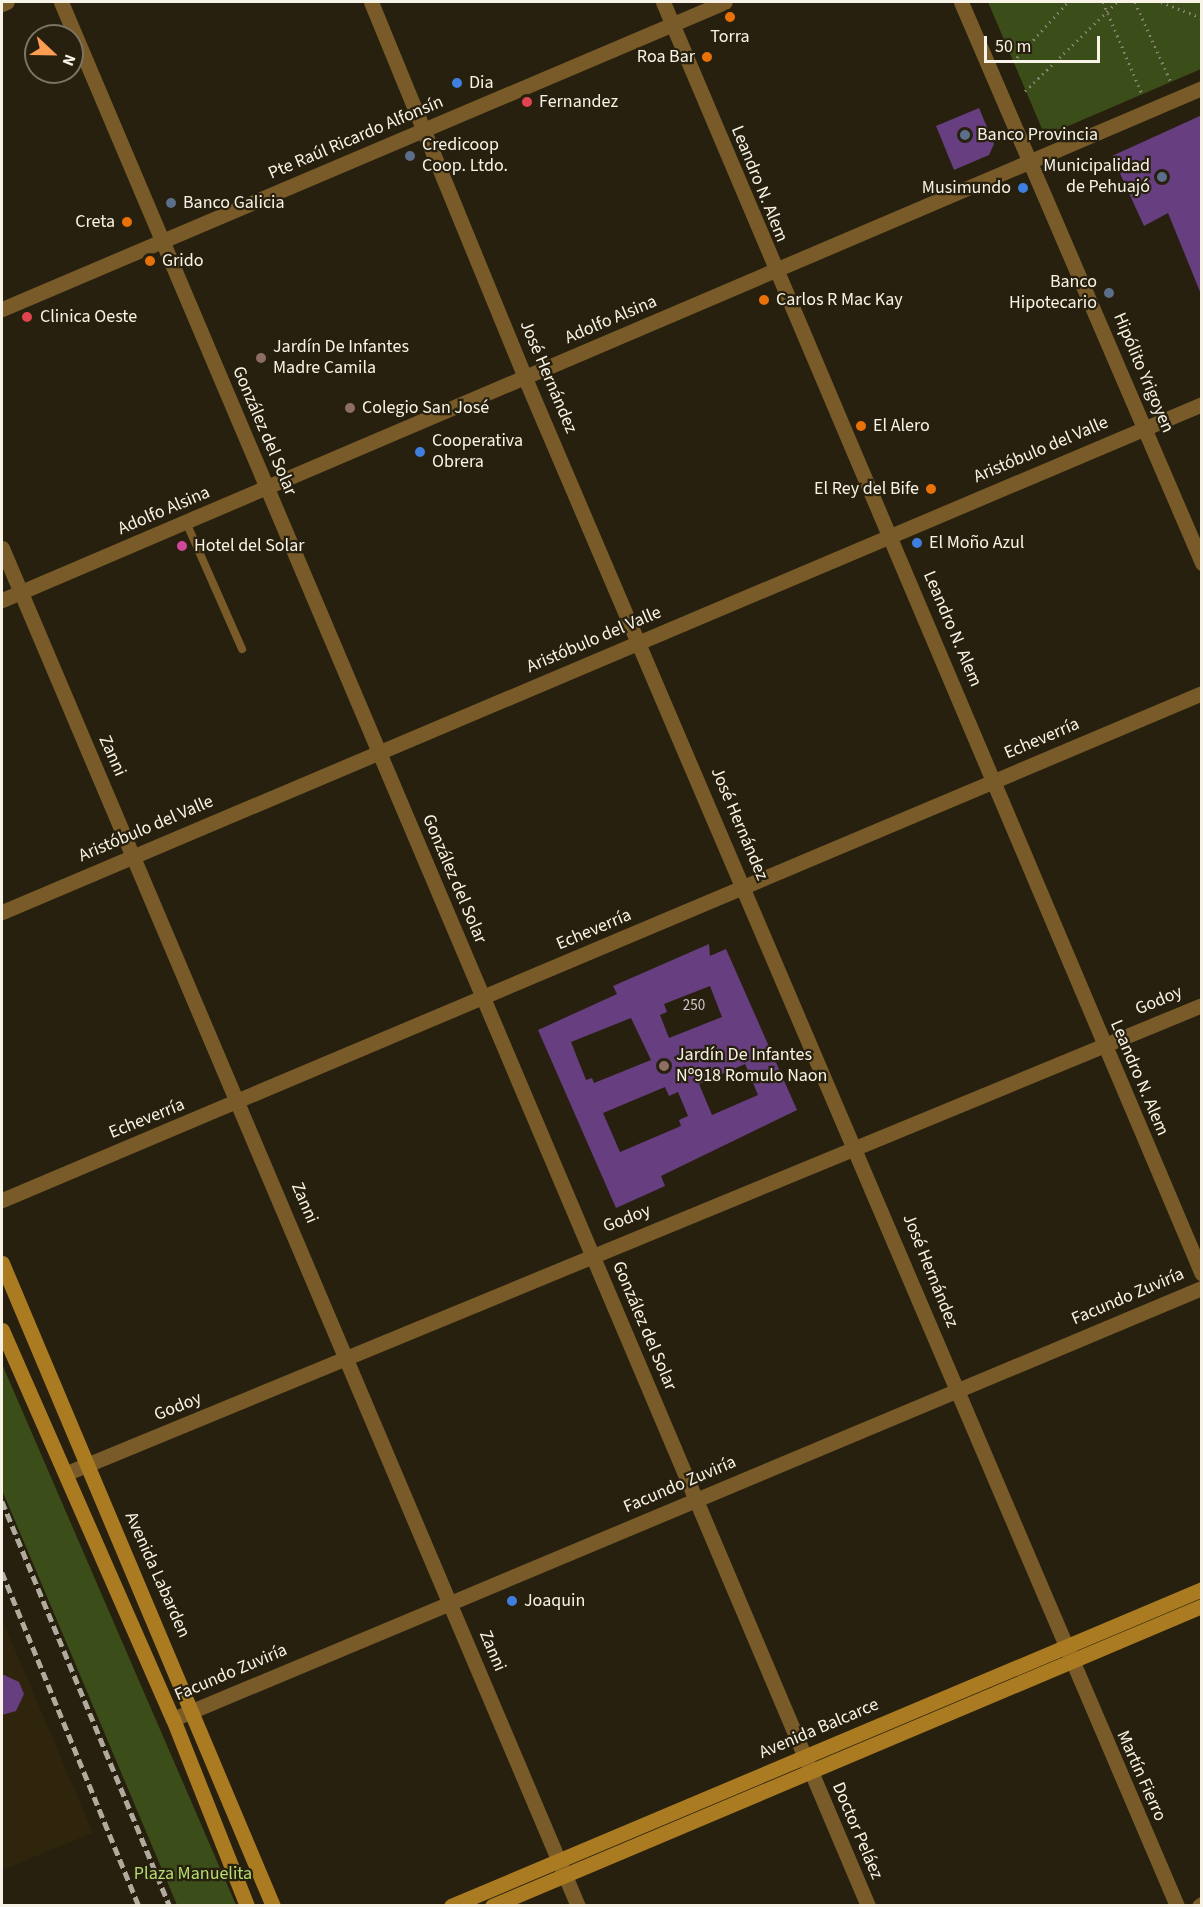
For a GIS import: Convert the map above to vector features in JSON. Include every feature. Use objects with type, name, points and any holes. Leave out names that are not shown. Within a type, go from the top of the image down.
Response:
[{"type":"main road","name":"Avenida Labarden","points":[[2,1263],[195,1710],[273,1905]]},
{"type":"main road","points":[[2,1330],[67,1473],[173,1719],[247,1905]]},
{"type":"main road","name":"Avenida Balcarce","points":[[451,1905],[1202,1589]]},
{"type":"main road","name":"Avenida Balcarce","points":[[492,1905],[1202,1606]]},
{"type":"street","points":[[2,4],[7,2]]},
{"type":"street","name":"González del Solar","points":[[61,2],[811,1772]]},
{"type":"street","name":"José Hernández","points":[[371,2],[427,128],[525,378],[641,641],[744,887],[859,1149],[1070,1662]]},
{"type":"street","name":"Leandro N. Alem","points":[[663,2],[773,272],[891,535],[996,780],[1104,1046],[1202,1274]]},
{"type":"street","name":"Pte Raúl Ricardo Alfonsín","points":[[2,309],[724,2]]},
{"type":"street","name":"Hipólito Yrigoyen","points":[[961,2],[1032,161],[1202,563]]},
{"type":"street","name":"Adolfo Alsina","points":[[2,600],[1202,88]]},
{"type":"street","name":"Aristóbulo del Valle","points":[[2,912],[1202,404]]},
{"type":"street","name":"Zanni","points":[[2,548],[240,1101],[578,1905]]},
{"type":"street","name":"Echeverría","points":[[2,1200],[1202,693]]},
{"type":"street","name":"Godoy","points":[[67,1473],[348,1358],[592,1254],[859,1149],[1202,1005]]},
{"type":"street","name":"Facundo Zuviría","points":[[173,1719],[1202,1288]]},
{"type":"street","name":"Martín Fierro","points":[[1070,1662],[1177,1905]]},
{"type":"street","name":"Doctor Peláez","points":[[811,1772],[868,1905]]},
{"type":"lane","points":[[186,522],[242,649]]},
{"type":"path","points":[[1013,62],[1068,2]]},
{"type":"path","points":[[1102,2],[1142,94]]},
{"type":"path","points":[[1025,90],[1117,2]]},
{"type":"path","points":[[1135,2],[1171,82]]},
{"type":"path","points":[[1161,2],[1202,18]]},
{"type":"shaded area","points":[[2,1619],[93,1833],[2,1870]]},
{"type":"green space","points":[[988,2],[1201,2],[1201,69],[1045,136]]},
{"type":"green space","name":"Plaza Manuelita","points":[[2,1364],[236,1905],[177,1905],[2,1490]]},
{"type":"building","name":"Banco Provincia","points":[[979,108],[994,144],[989,155],[954,170],[936,126]]},
{"type":"building","name":"Municipalidad de Pehuajó","points":[[1202,115],[1201,294],[1168,213],[1144,226],[1112,156]]},
{"type":"building","points":[[709,944],[710,956],[726,949],[797,1110],[661,1176],[665,1186],[616,1208],[538,1030],[617,994],[613,986]],"holes":[[[710,986],[722,1017],[669,1038],[660,1015],[667,1012],[664,1004]],[[631,1018],[651,1060],[594,1083],[592,1078],[586,1080],[571,1042]],[[745,1064],[758,1095],[712,1115],[699,1084]],[[665,1087],[669,1096],[678,1092],[688,1116],[679,1120],[681,1126],[620,1152],[603,1113]]]},
{"type":"building","points":[[2,1674],[19,1682],[24,1694],[16,1711],[2,1715]]},
{"type":"railway","points":[[2,1501],[170,1906]]},
{"type":"railway","points":[[2,1572],[139,1906]]},
{"type":"place","name":"Torra","points":[[730,17]]},
{"type":"place","name":"Roa Bar","points":[[707,57]]},
{"type":"place","name":"Dia","points":[[457,83]]},
{"type":"place","name":"Fernandez","points":[[527,102]]},
{"type":"place","name":"Banco Provincia","points":[[965,135]]},
{"type":"place","name":"Credicoop Coop. Ltdo.","points":[[410,156]]},
{"type":"place","name":"Municipalidad de Pehuajó","points":[[1162,177]]},
{"type":"place","name":"Musimundo","points":[[1023,188]]},
{"type":"place","name":"Banco Galicia","points":[[171,203]]},
{"type":"place","name":"Creta","points":[[127,222]]},
{"type":"place","name":"Grido","points":[[150,261]]},
{"type":"place","name":"Banco Hipotecario","points":[[1109,293]]},
{"type":"place","name":"Carlos R Mac Kay","points":[[764,300]]},
{"type":"place","name":"Clinica Oeste","points":[[27,317]]},
{"type":"place","name":"Jardín De Infantes Madre Camila","points":[[261,358]]},
{"type":"place","name":"Colegio San José","points":[[350,408]]},
{"type":"place","name":"El Alero","points":[[861,426]]},
{"type":"place","name":"Cooperativa Obrera","points":[[420,452]]},
{"type":"place","name":"El Rey del Bife","points":[[931,489]]},
{"type":"place","name":"El Moño Azul","points":[[917,543]]},
{"type":"place","name":"Hotel del Solar","points":[[182,546]]},
{"type":"place","name":"Jardín De Infantes Nº918 Romulo Naon","points":[[664,1066]]},
{"type":"place","name":"Joaquin","points":[[512,1601]]}]
